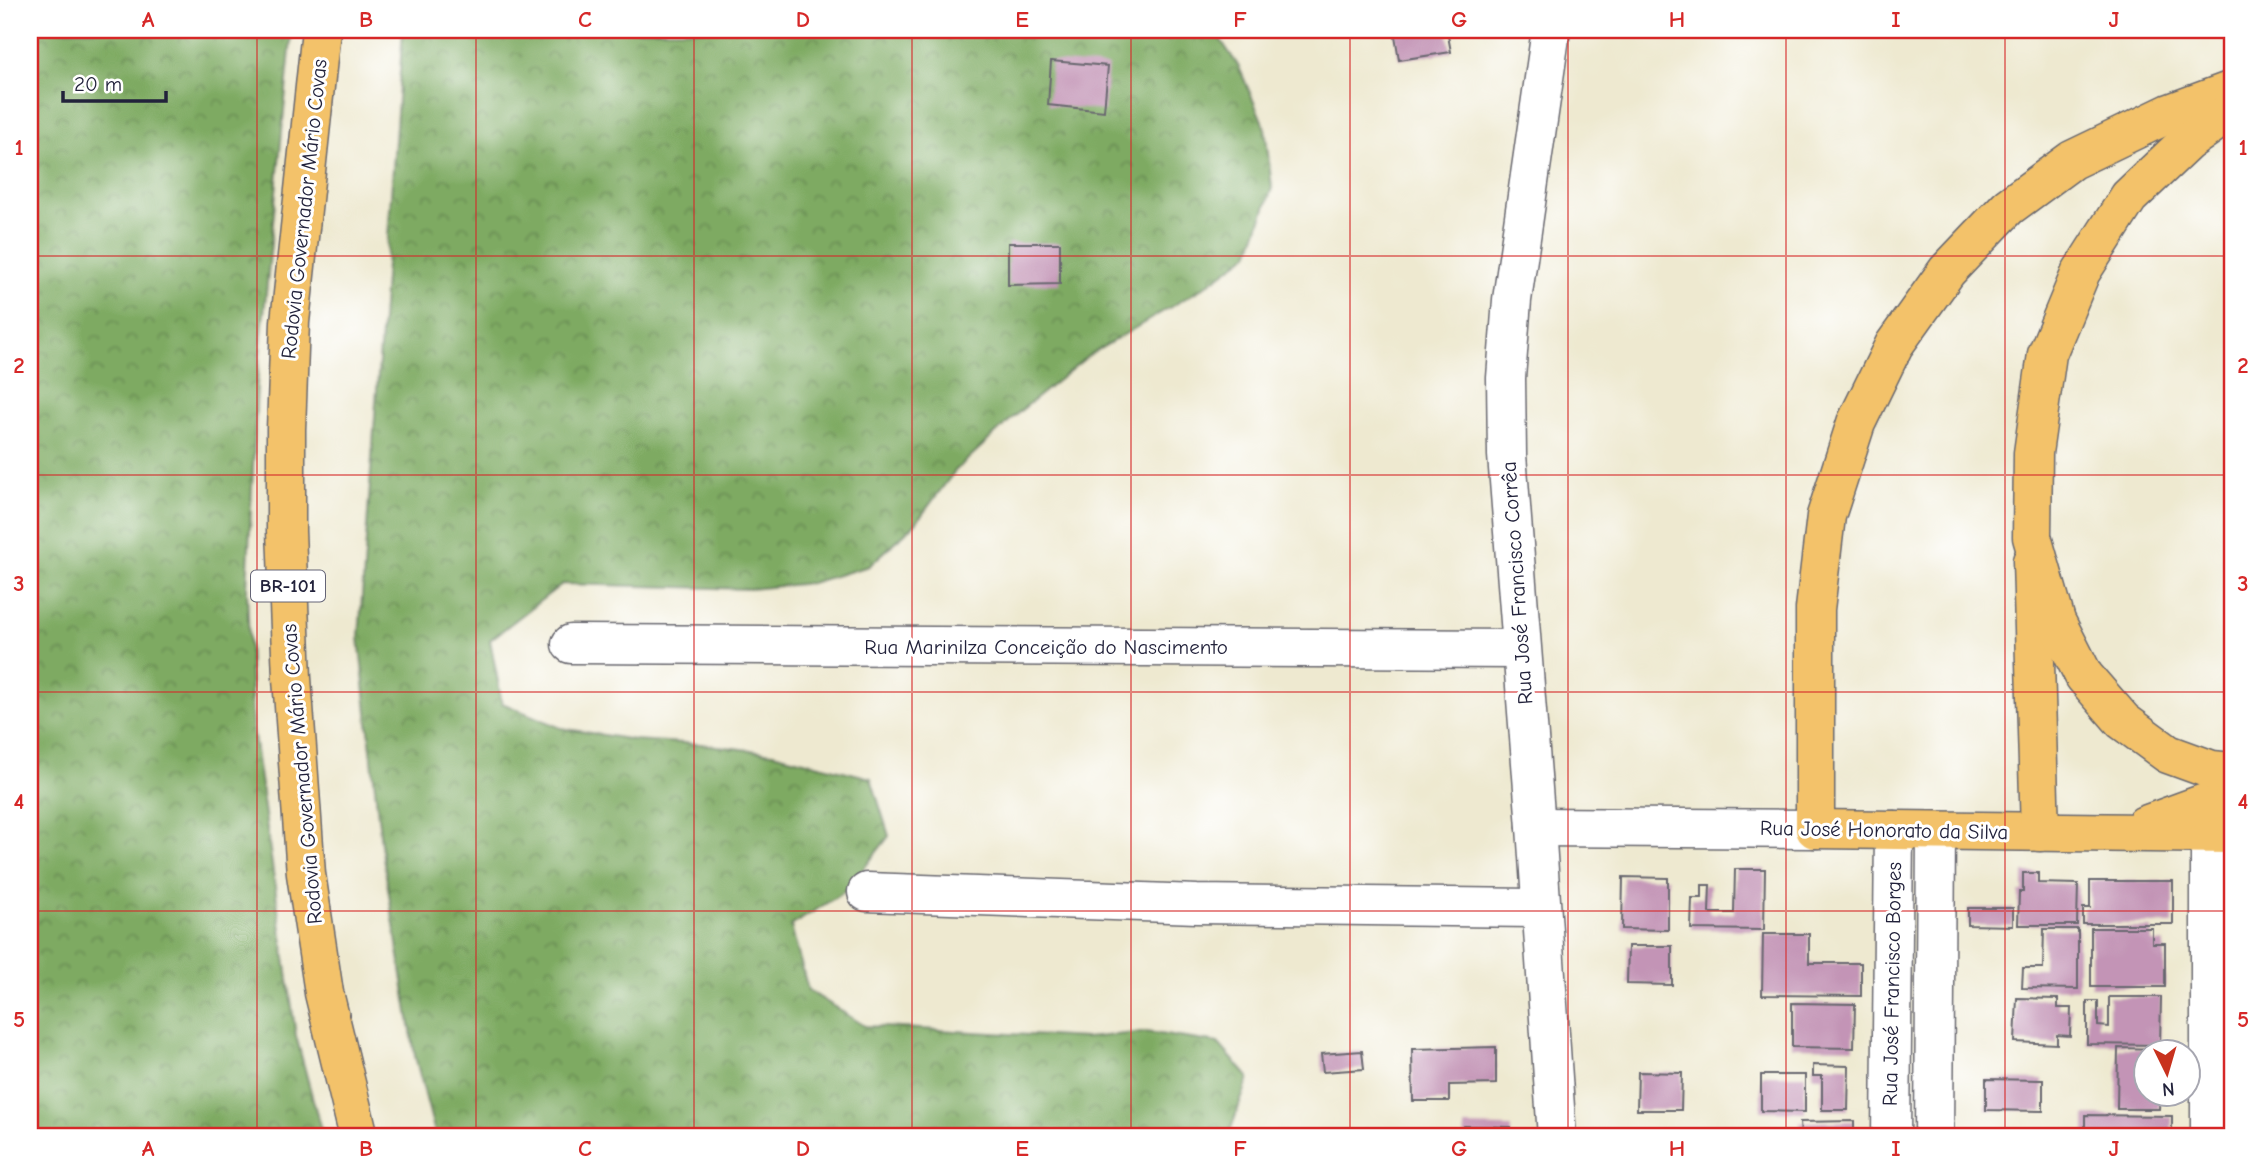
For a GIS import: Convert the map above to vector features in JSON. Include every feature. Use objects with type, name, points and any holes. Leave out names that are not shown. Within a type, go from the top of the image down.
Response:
[{"type":"main road","name":"Rodovia Governador Mário Covas","points":[[321,30],[290,322],[286,531],[292,678],[306,874],[324,993],[359,1137]]},
{"type":"main road","points":[[1815,829],[1815,609],[1826,516],[1856,423],[1894,345],[1947,271],[2008,207],[2072,160],[2170,113],[2232,90]]},
{"type":"main road","points":[[2040,832],[2032,453],[2047,354],[2081,272],[2129,197],[2188,142],[2232,110]]},
{"type":"main road","points":[[2032,537],[2056,621],[2084,676],[2123,722],[2168,754],[2212,770],[2232,772]]},
{"type":"main road","points":[[2124,833],[2232,793]]},
{"type":"main road","name":"Rua José Honorato da Silva","points":[[1815,829],[2221,834]]},
{"type":"street","name":"Rua José Francisco Corrêa","points":[[1551,30],[1512,300],[1506,378],[1507,455],[1557,1137]]},
{"type":"street","name":"Rua Marinilza Conceição do Nascimento","points":[[570,644],[1521,649]]},
{"type":"street","name":"Rua José Honorato da Silva","points":[[1536,827],[1815,829]]},
{"type":"street","name":"Rua José Francisco Borges","points":[[1891,1137],[1894,831]]},
{"type":"street","name":"Rua José Francisco Borges","points":[[1934,1137],[1936,831]]},
{"type":"street","points":[[2210,1137],[2221,834]]},
{"type":"street","points":[[867,892],[1197,904],[1541,908]]},
{"type":"green space","points":[[30,30],[292,30],[257,385],[247,590],[252,722],[296,1036],[323,1137],[30,1137]]},
{"type":"green space","points":[[403,30],[1214,30],[1239,67],[1265,128],[1272,188],[1249,254],[1201,289],[1088,356],[1019,412],[955,471],[915,524],[869,566],[811,583],[750,589],[562,584],[490,640],[502,703],[561,728],[634,740],[701,744],[773,753],[871,778],[889,836],[847,890],[791,926],[808,990],[865,1026],[1085,1038],[1146,1032],[1218,1043],[1249,1078],[1228,1137],[436,1137],[415,1056],[381,844],[359,637]]},
{"type":"building","points":[[1394,30],[1447,30],[1451,52],[1399,60]]},
{"type":"building","points":[[1051,61],[1108,66],[1104,111],[1048,105]]},
{"type":"building","points":[[1008,243],[1060,243],[1060,284],[1008,285]]},
{"type":"building","points":[[1735,869],[1765,869],[1764,930],[1691,929],[1692,898],[1702,898],[1702,885],[1710,885],[1709,913],[1734,913]]},
{"type":"building","points":[[2023,873],[2038,873],[2038,883],[2078,884],[2077,925],[2018,925],[2019,892],[2023,892]]},
{"type":"building","points":[[1623,877],[1668,878],[1668,930],[1622,929]]},
{"type":"building","points":[[2090,881],[2173,881],[2173,924],[2083,924],[2083,908],[2090,908]]},
{"type":"building","points":[[1968,908],[2013,908],[2013,926],[1968,925]]},
{"type":"building","points":[[2091,928],[2152,928],[2152,943],[2165,943],[2165,987],[2091,987]]},
{"type":"building","points":[[2044,929],[2078,929],[2078,989],[2022,988],[2023,968],[2043,968]]},
{"type":"building","points":[[1763,934],[1809,934],[1809,963],[1861,963],[1861,996],[1762,995]]},
{"type":"building","points":[[1628,946],[1672,946],[1672,985],[1627,984]]},
{"type":"building","points":[[2109,997],[2161,997],[2160,1038],[2132,1038],[2132,1045],[2087,1044],[2087,1001],[2098,1001],[2098,1026],[2109,1027]]},
{"type":"building","points":[[2017,998],[2058,999],[2058,1008],[2071,1008],[2070,1036],[2057,1035],[2057,1044],[2015,1042]]},
{"type":"building","points":[[1792,1003],[1855,1004],[1854,1048],[1792,1047]]},
{"type":"building","points":[[1496,1047],[1496,1084],[1449,1085],[1449,1101],[1413,1101],[1412,1049]]},
{"type":"building","points":[[2118,1048],[2132,1048],[2132,1108],[2159,1109],[2117,1109]]},
{"type":"building","points":[[1362,1051],[1364,1069],[1323,1072],[1321,1054]]},
{"type":"building","points":[[1813,1065],[1849,1066],[1848,1110],[1822,1110],[1822,1076],[1813,1076]]},
{"type":"building","points":[[1638,1072],[1682,1073],[1681,1110],[1637,1110]]},
{"type":"building","points":[[1761,1075],[1805,1075],[1805,1112],[1761,1111]]},
{"type":"building","points":[[1986,1079],[2043,1080],[2043,1111],[1986,1110]]},
{"type":"building","points":[[2085,1115],[2172,1116],[2172,1137],[2085,1137]]},
{"type":"building","points":[[1854,1121],[1854,1137],[1801,1137],[1800,1122]]},
{"type":"building","points":[[1464,1126],[1511,1127],[1511,1137],[1464,1137]]},
{"type":"building","points":[[1994,1131],[2051,1132],[2051,1137],[1994,1137]]}]
